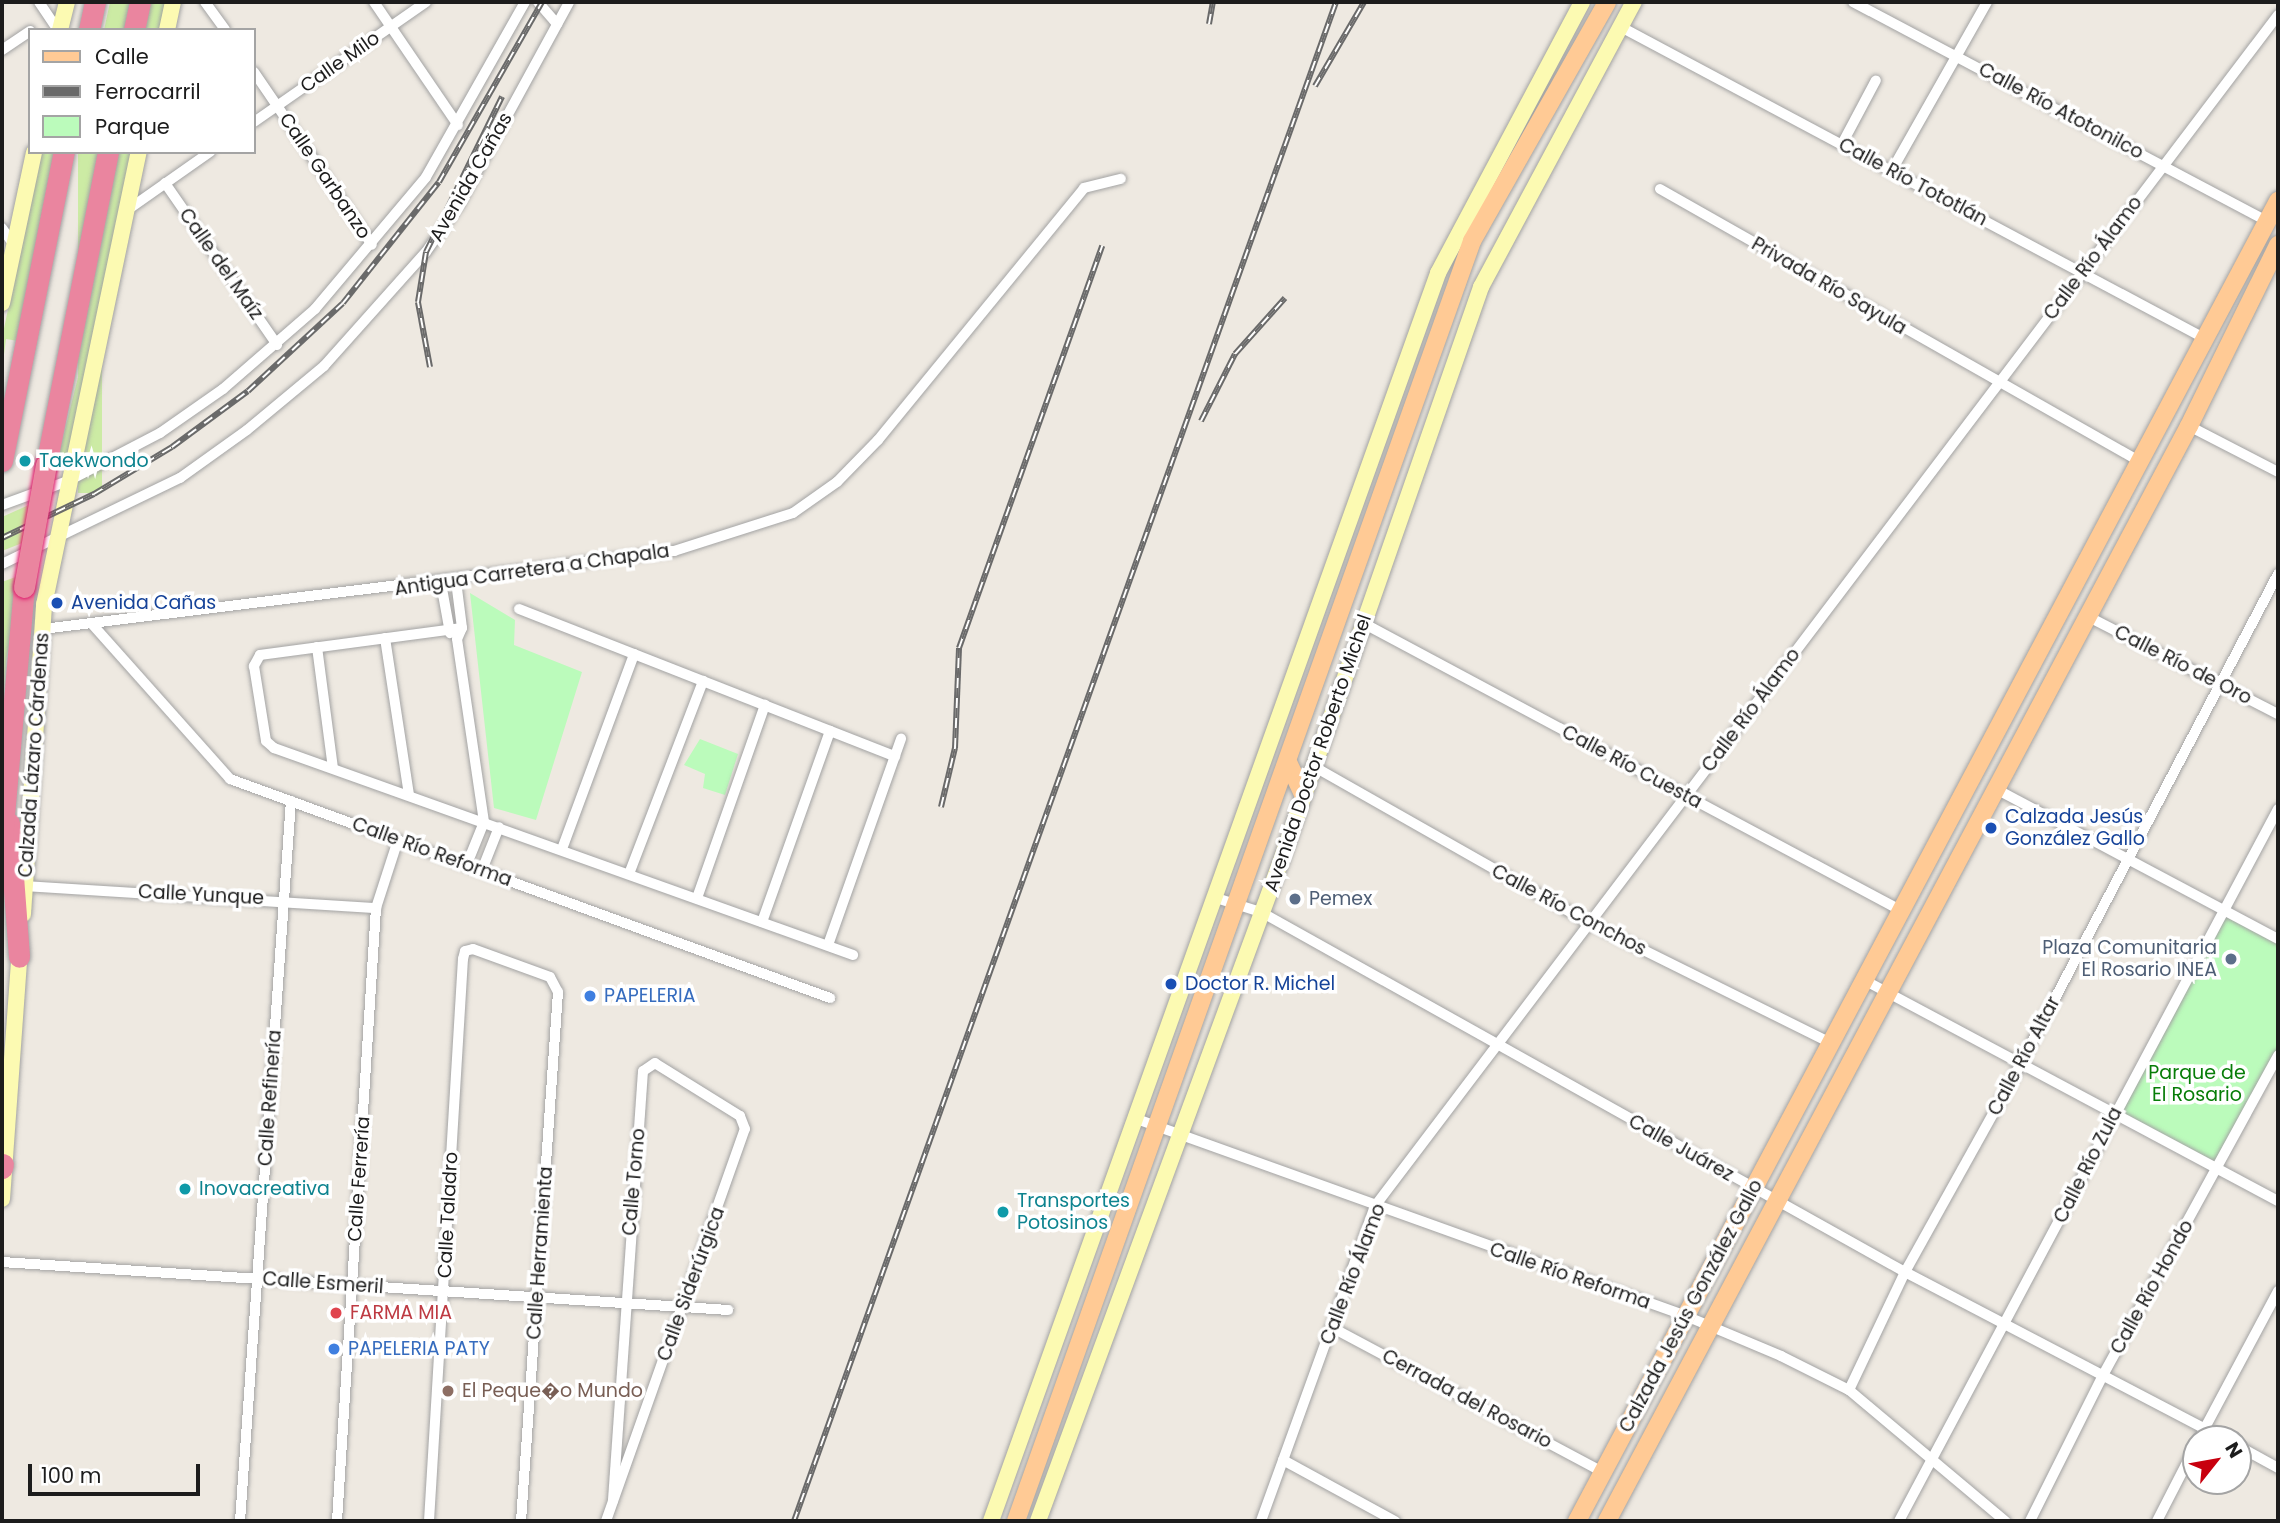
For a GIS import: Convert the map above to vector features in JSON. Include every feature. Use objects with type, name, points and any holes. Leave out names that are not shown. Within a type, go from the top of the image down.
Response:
[{"type":"highway","points":[[89,28],[95,2]]},
{"type":"highway","points":[[134,28],[140,2]]},
{"type":"highway","points":[[2,461],[64,154]]},
{"type":"highway","name":"Calzada Lázaro Cárdenas","points":[[2,838],[24,587],[108,154]]},
{"type":"highway","points":[[6,773],[19,957]]},
{"type":"main road","points":[[60,28],[66,2]]},
{"type":"main road","points":[[167,28],[173,2]]},
{"type":"main road","points":[[990,1521],[1438,272],[1582,2]]},
{"type":"main road","name":"Avenida Doctor Roberto Michel","points":[[1016,1521],[1472,242],[1607,2]]},
{"type":"main road","name":"Avenida Doctor Roberto Michel","points":[[1038,1521],[1181,1135],[1481,288],[1634,2]]},
{"type":"main road","points":[[1542,117],[1564,130]]},
{"type":"main road","points":[[3,296],[34,154]]},
{"type":"main road","name":"Calzada Lázaro Cárdenas","points":[[2,1199],[2,1166],[43,629],[55,541],[139,154]]},
{"type":"main road","name":"Calzada Jesús González Gallo","points":[[1577,1521],[2278,201]]},
{"type":"main road","name":"Calzada Jesús González Gallo","points":[[1607,1521],[2189,426],[2278,245]]},
{"type":"main road","points":[[2156,485],[2166,414]]},
{"type":"main road","points":[[1317,607],[1340,616]]},
{"type":"main road","points":[[1288,762],[1303,794]]},
{"type":"street","points":[[39,2],[58,28]]},
{"type":"street","points":[[205,2],[224,28]]},
{"type":"street","points":[[374,2],[458,125]]},
{"type":"street","name":"Calle Milo","points":[[256,121],[426,2]]},
{"type":"street","name":"Avenida Cañas","points":[[2,505],[68,481],[160,433],[277,345],[372,245],[426,177],[458,125],[525,2]]},
{"type":"street","points":[[538,2],[557,24]]},
{"type":"street","name":"Avenida Cañas","points":[[2,564],[55,541],[180,478],[257,422],[358,331],[426,253],[458,206],[569,2]]},
{"type":"street","name":"Calle Río Atotonilco","points":[[1853,2],[2268,222]]},
{"type":"street","points":[[1892,170],[1987,2]]},
{"type":"street","name":"Calle Río Álamo","points":[[1261,1521],[1375,1206],[2278,15]]},
{"type":"street","points":[[33,28],[50,17]]},
{"type":"street","name":"Calle Río Tototlán","points":[[1621,27],[2204,338]]},
{"type":"street","points":[[2,50],[28,31]]},
{"type":"street","name":"Calle Garbanzo","points":[[256,75],[372,245]]},
{"type":"street","points":[[1842,144],[1876,80]]},
{"type":"street","points":[[126,211],[207,154]]},
{"type":"street","name":"Antigua Carretera a Chapala","points":[[43,629],[441,583],[674,551],[793,513],[816,499],[878,440],[1084,188],[1121,179]]},
{"type":"street","name":"Calle del Maíz","points":[[165,183],[277,345]]},
{"type":"street","name":"Privada Río Sayula","points":[[1660,189],[2139,461]]},
{"type":"street","points":[[2,228],[14,245]]},
{"type":"street","points":[[2189,426],[2278,472]]},
{"type":"street","name":"Calle Río Altar","points":[[1849,1390],[1905,1272],[2021,1065],[2278,574]]},
{"type":"street","points":[[456,581],[460,634],[484,822],[467,864]]},
{"type":"street","points":[[441,583],[446,630]]},
{"type":"street","points":[[519,609],[895,756]]},
{"type":"street","name":"Calle Río de Oro","points":[[2087,616],[2278,714]]},
{"type":"street","name":"Calle Río Cuesta","points":[[1363,623],[1900,910]]},
{"type":"street","name":"Calle Río Reforma","points":[[92,624],[230,779],[830,998]]},
{"type":"street","points":[[460,634],[446,630],[260,655],[255,661],[264,735],[270,745],[853,954]]},
{"type":"street","points":[[385,638],[409,795]]},
{"type":"street","points":[[317,646],[333,768]]},
{"type":"street","points":[[562,849],[634,654]]},
{"type":"street","points":[[629,874],[703,681]]},
{"type":"street","points":[[697,898],[765,705]]},
{"type":"street","points":[[762,922],[830,731]]},
{"type":"street","points":[[828,946],[901,739]]},
{"type":"street","name":"Calle Río Conchos","points":[[1313,766],[1589,923],[1831,1043]]},
{"type":"street","points":[[1996,789],[2278,939]]},
{"type":"street","name":"Calle Refinería","points":[[240,1521],[291,801]]},
{"type":"street","name":"Calle Río Zula","points":[[1899,1521],[1935,1460],[2114,1114],[2278,809]]},
{"type":"street","points":[[482,870],[499,827]]},
{"type":"street","name":"Calle Ferrería","points":[[337,1521],[376,908],[398,840]]},
{"type":"street","name":"Calle Yunque","points":[[25,886],[283,900],[376,908]]},
{"type":"street","name":"Calle Juárez","points":[[1213,897],[1261,912],[1754,1189],[1778,1199],[1905,1272],[2186,1425]]},
{"type":"street","name":"Calle Taladro","points":[[429,1521],[465,951],[473,949],[550,977],[556,985]]},
{"type":"street","points":[[1864,980],[2278,1201]]},
{"type":"street","name":"Calle Herramienta","points":[[521,1521],[538,1297],[556,985]]},
{"type":"street","name":"Calle Río Hondo","points":[[2030,1521],[2102,1377],[2278,1055]]},
{"type":"street","name":"Calle Torno","points":[[613,1501],[624,1302],[643,1071],[650,1065],[660,1064],[740,1116],[745,1125]]},
{"type":"street","name":"Calle Río Reforma","points":[[1134,1118],[1686,1316],[1781,1356],[1849,1390],[2005,1521]]},
{"type":"street","name":"Calle Siderúrgica","points":[[606,1521],[745,1125]]},
{"type":"street","name":"Calle Esmeril","points":[[2,1262],[728,1310]]},
{"type":"street","points":[[2207,1425],[2278,1291]]},
{"type":"street","name":"Cerrada del Rosario","points":[[1331,1327],[1603,1472]]},
{"type":"street","points":[[2252,1454],[2278,1468]]},
{"type":"street","points":[[1283,1460],[1395,1521]]},
{"type":"street","points":[[2157,1521],[2182,1473]]},
{"type":"green space","points":[[110,2],[134,2],[128,28],[104,28]]},
{"type":"green space","points":[[148,2],[166,2],[160,28],[143,28]]},
{"type":"green space","points":[[41,154],[57,154],[18,341],[6,339],[2,370],[2,338]]},
{"type":"green space","points":[[78,154],[102,154],[102,493],[78,493]]},
{"type":"green space","points":[[118,154],[133,154],[67,461],[56,466],[86,345],[79,343]]},
{"type":"green space","points":[[51,495],[45,534],[2,551],[2,517]]},
{"type":"green space","points":[[21,575],[6,661],[2,721],[2,582]]},
{"type":"green space","points":[[470,593],[515,620],[514,645],[582,672],[536,820],[494,808]]},
{"type":"green space","points":[[700,739],[738,754],[725,795],[703,788],[705,774],[684,765]]},
{"type":"green space","name":"Parque de El Rosario","points":[[2226,915],[2278,942],[2278,1048],[2216,1164],[2119,1113]]},
{"type":"railway","points":[[2,538],[94,494],[172,447],[248,391],[343,303],[439,182],[542,2]]},
{"type":"railway","points":[[1209,24],[1213,2]]},
{"type":"railway","points":[[794,1521],[1336,2]]},
{"type":"railway","points":[[1315,86],[1364,2]]},
{"type":"railway","points":[[430,367],[418,302],[426,252],[502,97]]},
{"type":"railway","points":[[941,807],[955,748],[959,648],[1102,246]]},
{"type":"railway","points":[[1201,421],[1235,354],[1285,298]]},
{"type":"place","name":"Taekwondo","points":[[25,461]]},
{"type":"place","name":"Avenida Cañas","points":[[57,603]]},
{"type":"place","name":"Calzada Jesús González Gallo","points":[[1991,828]]},
{"type":"place","name":"Pemex","points":[[1295,899]]},
{"type":"place","name":"Plaza Comunitaria El Rosario INEA","points":[[2231,959]]},
{"type":"place","name":"Doctor R. Michel","points":[[1171,984]]},
{"type":"place","name":"PAPELERIA","points":[[590,996]]},
{"type":"place","name":"Inovacreativa","points":[[185,1189]]},
{"type":"place","name":"Transportes Potosinos","points":[[1003,1212]]},
{"type":"place","name":"FARMA MIA","points":[[336,1313]]},
{"type":"place","name":"PAPELERIA PATY","points":[[334,1349]]},
{"type":"place","name":"El Peque�o Mundo","points":[[448,1391]]}]
